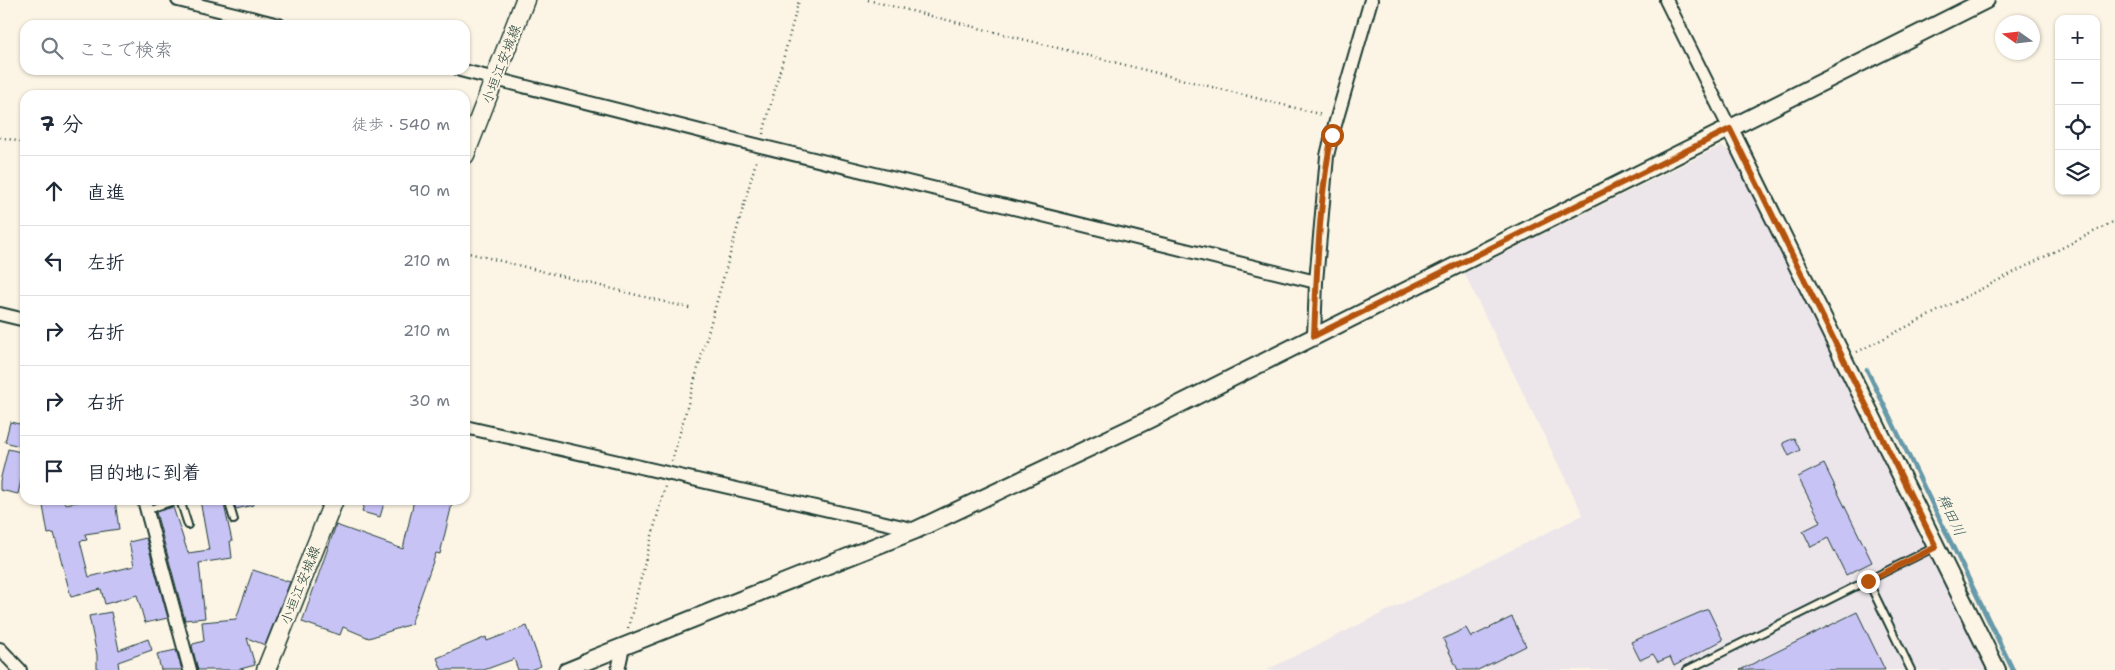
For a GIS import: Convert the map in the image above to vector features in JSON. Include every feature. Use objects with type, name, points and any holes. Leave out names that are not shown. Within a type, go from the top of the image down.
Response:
[{"type":"main road","name":"小垣江安城線","points":[[470,143],[496,80],[525,0]]},
{"type":"main road","name":"小垣江安城線","points":[[266,670],[332,505]]},
{"type":"street","points":[[178,0],[259,20]]},
{"type":"street","points":[[1314,336],[1316,282],[1327,156],[1371,0]]},
{"type":"street","points":[[1666,0],[1997,670]]},
{"type":"street","points":[[565,670],[916,530],[1148,420],[1986,0]]},
{"type":"street","points":[[470,73],[1316,282]]},
{"type":"street","points":[[0,314],[20,319]]},
{"type":"street","points":[[470,428],[916,530]]},
{"type":"street","points":[[146,505],[190,670]]},
{"type":"street","points":[[618,670],[626,645]]},
{"type":"street","points":[[0,649],[20,670]]},
{"type":"lane","points":[[180,505],[188,525]]},
{"type":"lane","points":[[230,505],[234,520]]},
{"type":"lane","points":[[1687,670],[1936,547]]},
{"type":"lane","points":[[1868,581],[1911,670]]},
{"type":"path","points":[[626,645],[627,624],[799,0]]},
{"type":"path","points":[[868,0],[1337,118]]},
{"type":"path","points":[[0,137],[20,142]]},
{"type":"path","points":[[1844,358],[2115,221]]},
{"type":"path","points":[[470,253],[694,309]]},
{"type":"shaded area","points":[[1721,146],[1730,151],[1987,670],[1266,670],[1583,515],[1464,273]]},
{"type":"building","points":[[10,422],[20,424],[19,446],[5,442]]},
{"type":"building","points":[[1794,438],[1800,450],[1789,456],[1783,443]]},
{"type":"building","points":[[8,449],[20,452],[20,485],[18,494],[0,490],[0,481]]},
{"type":"building","points":[[1824,464],[1872,562],[1846,575],[1828,538],[1811,547],[1803,531],[1821,522],[1798,477]]},
{"type":"building","points":[[43,505],[116,505],[119,529],[85,534],[87,540],[80,541],[89,577],[134,566],[129,542],[146,538],[168,618],[145,623],[137,595],[105,604],[101,589],[71,597],[54,533],[48,534]]},
{"type":"building","points":[[201,505],[224,505],[232,541],[230,541],[232,558],[199,563],[205,618],[185,620],[156,512],[173,507],[188,553],[209,550]]},
{"type":"building","points":[[235,505],[253,505],[236,509]]},
{"type":"building","points":[[364,505],[384,505],[380,517],[362,512]]},
{"type":"building","points":[[413,505],[452,505],[440,554],[436,553],[411,624],[369,638],[343,627],[340,635],[302,622],[336,525],[403,549]]},
{"type":"building","points":[[253,570],[290,582],[265,645],[247,638],[255,665],[237,670],[198,670],[192,646],[204,641],[202,622],[236,619]]},
{"type":"building","points":[[1708,609],[1723,640],[1674,666],[1670,657],[1658,662],[1653,654],[1640,660],[1631,642]]},
{"type":"building","points":[[111,612],[119,650],[148,639],[152,650],[118,662],[119,670],[97,670],[97,655],[89,616]]},
{"type":"building","points":[[1857,612],[1885,670],[1740,670]]},
{"type":"building","points":[[1512,617],[1526,646],[1478,670],[1458,670],[1443,639],[1466,628],[1471,637]]},
{"type":"building","points":[[527,626],[541,666],[530,670],[518,670],[514,659],[484,670],[442,670],[437,658],[486,637],[487,641]]},
{"type":"building","points":[[176,650],[182,670],[161,670],[157,654]]},
{"type":"waterway","name":"稗田川","points":[[1867,370],[2013,670]]},
{"type":"route","points":[[1332,135],[1327,156],[1316,282],[1314,336],[1730,129],[1936,547],[1868,581]]}]
